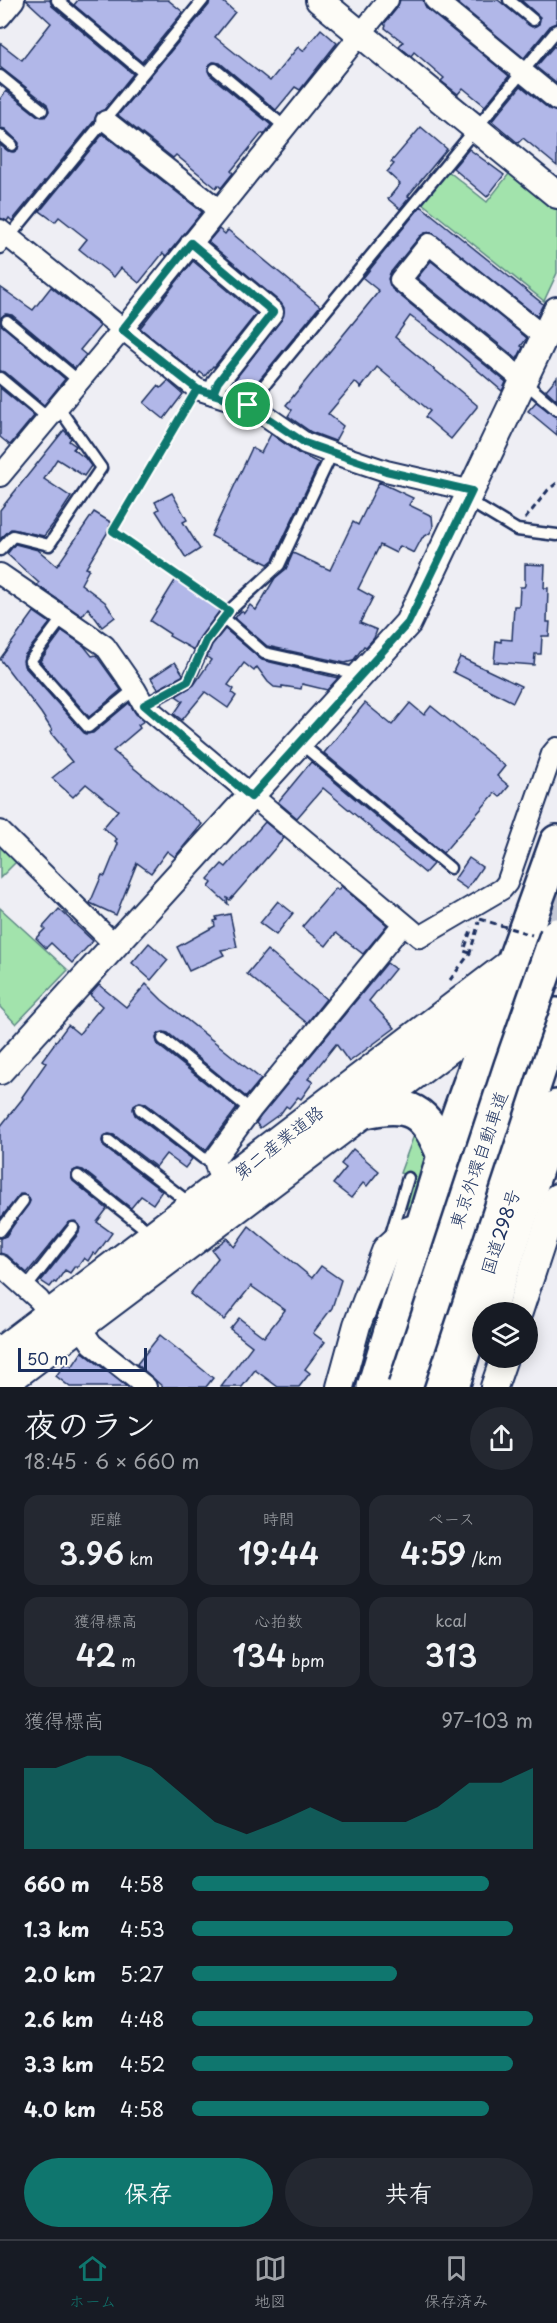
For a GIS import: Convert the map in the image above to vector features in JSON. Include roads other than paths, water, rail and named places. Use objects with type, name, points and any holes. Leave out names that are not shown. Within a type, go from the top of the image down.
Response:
[{"type":"highway","points":[[374,1387],[444,1156],[557,842]]},
{"type":"highway","name":"東京外環自動車道","points":[[405,1387],[496,1110],[550,934]]},
{"type":"highway","name":"東京外環自動車道","points":[[434,1387],[557,1015]]},
{"type":"highway","points":[[492,1302],[551,1153],[555,1093]]},
{"type":"highway","name":"国道298号","points":[[452,1387],[555,1093]]},
{"type":"highway","points":[[387,1387],[483,1105]]},
{"type":"highway","points":[[361,1112],[384,1106],[398,1106],[413,1111],[426,1120],[436,1135],[444,1156]]},
{"type":"highway","points":[[464,1387],[472,1363]]},
{"type":"main road","name":"第二産業道路","points":[[0,1384],[64,1320],[155,1237],[195,1207],[218,1174],[512,965],[550,934]]},
{"type":"main road","name":"第二産業道路","points":[[0,1354],[64,1320],[361,1112],[496,1012],[557,963]]},
{"type":"street","points":[[0,17],[14,0]]},
{"type":"street","points":[[318,0],[557,195]]},
{"type":"street","points":[[3,466],[53,412],[122,330],[388,0]]},
{"type":"street","points":[[435,0],[557,100]]},
{"type":"street","points":[[106,121],[218,209]]},
{"type":"street","points":[[3,239],[205,391],[248,405],[305,443],[386,471],[469,495]]},
{"type":"street","points":[[191,243],[273,312],[218,382],[205,391]]},
{"type":"street","points":[[523,380],[399,280],[429,244],[547,340]]},
{"type":"street","points":[[0,1071],[117,946],[408,623],[523,380],[547,340],[557,310]]},
{"type":"street","points":[[0,574],[105,646],[140,697],[251,797],[420,937],[502,889],[507,883],[552,754],[557,748]]},
{"type":"street","points":[[0,831],[117,946]]},
{"type":"street","points":[[218,1174],[251,1110],[403,924]]},
{"type":"street","points":[[522,1302],[557,1197]]},
{"type":"street","points":[[340,1387],[357,1325],[386,1250],[406,1231],[423,1225]]},
{"type":"street","points":[[0,1265],[39,1300],[146,1387]]},
{"type":"street","points":[[494,1387],[501,1368]]},
{"type":"lane","points":[[57,0],[139,69]]},
{"type":"lane","points":[[3,239],[106,121],[203,0]]},
{"type":"lane","points":[[509,0],[533,20]]},
{"type":"lane","points":[[248,405],[557,30]]},
{"type":"lane","points":[[215,69],[285,127]]},
{"type":"lane","points":[[0,76],[42,110]]},
{"type":"lane","points":[[0,135],[12,145]]},
{"type":"lane","points":[[7,321],[79,381]]},
{"type":"lane","points":[[0,378],[53,412],[101,468],[49,545],[13,537],[0,550]]},
{"type":"lane","points":[[523,380],[557,410]]},
{"type":"lane","points":[[64,616],[30,661],[88,727],[140,697],[188,681],[206,641],[216,627],[279,565],[332,453]]},
{"type":"lane","points":[[469,495],[517,530],[557,535]]},
{"type":"lane","points":[[227,615],[264,653],[361,675]]},
{"type":"lane","points":[[300,743],[450,868]]},
{"type":"lane","points":[[163,1039],[251,1110]]},
{"type":"lane","points":[[140,1109],[203,1158],[218,1174]]},
{"type":"lane","points":[[109,1140],[195,1207]]},
{"type":"lane","points":[[78,1176],[155,1237]]},
{"type":"lane","points":[[386,1250],[408,1178]]},
{"type":"lane","points":[[0,1232],[23,1201]]},
{"type":"lane","points":[[26,1288],[73,1228]]},
{"type":"tunnel","points":[[531,965],[557,890]]}]
